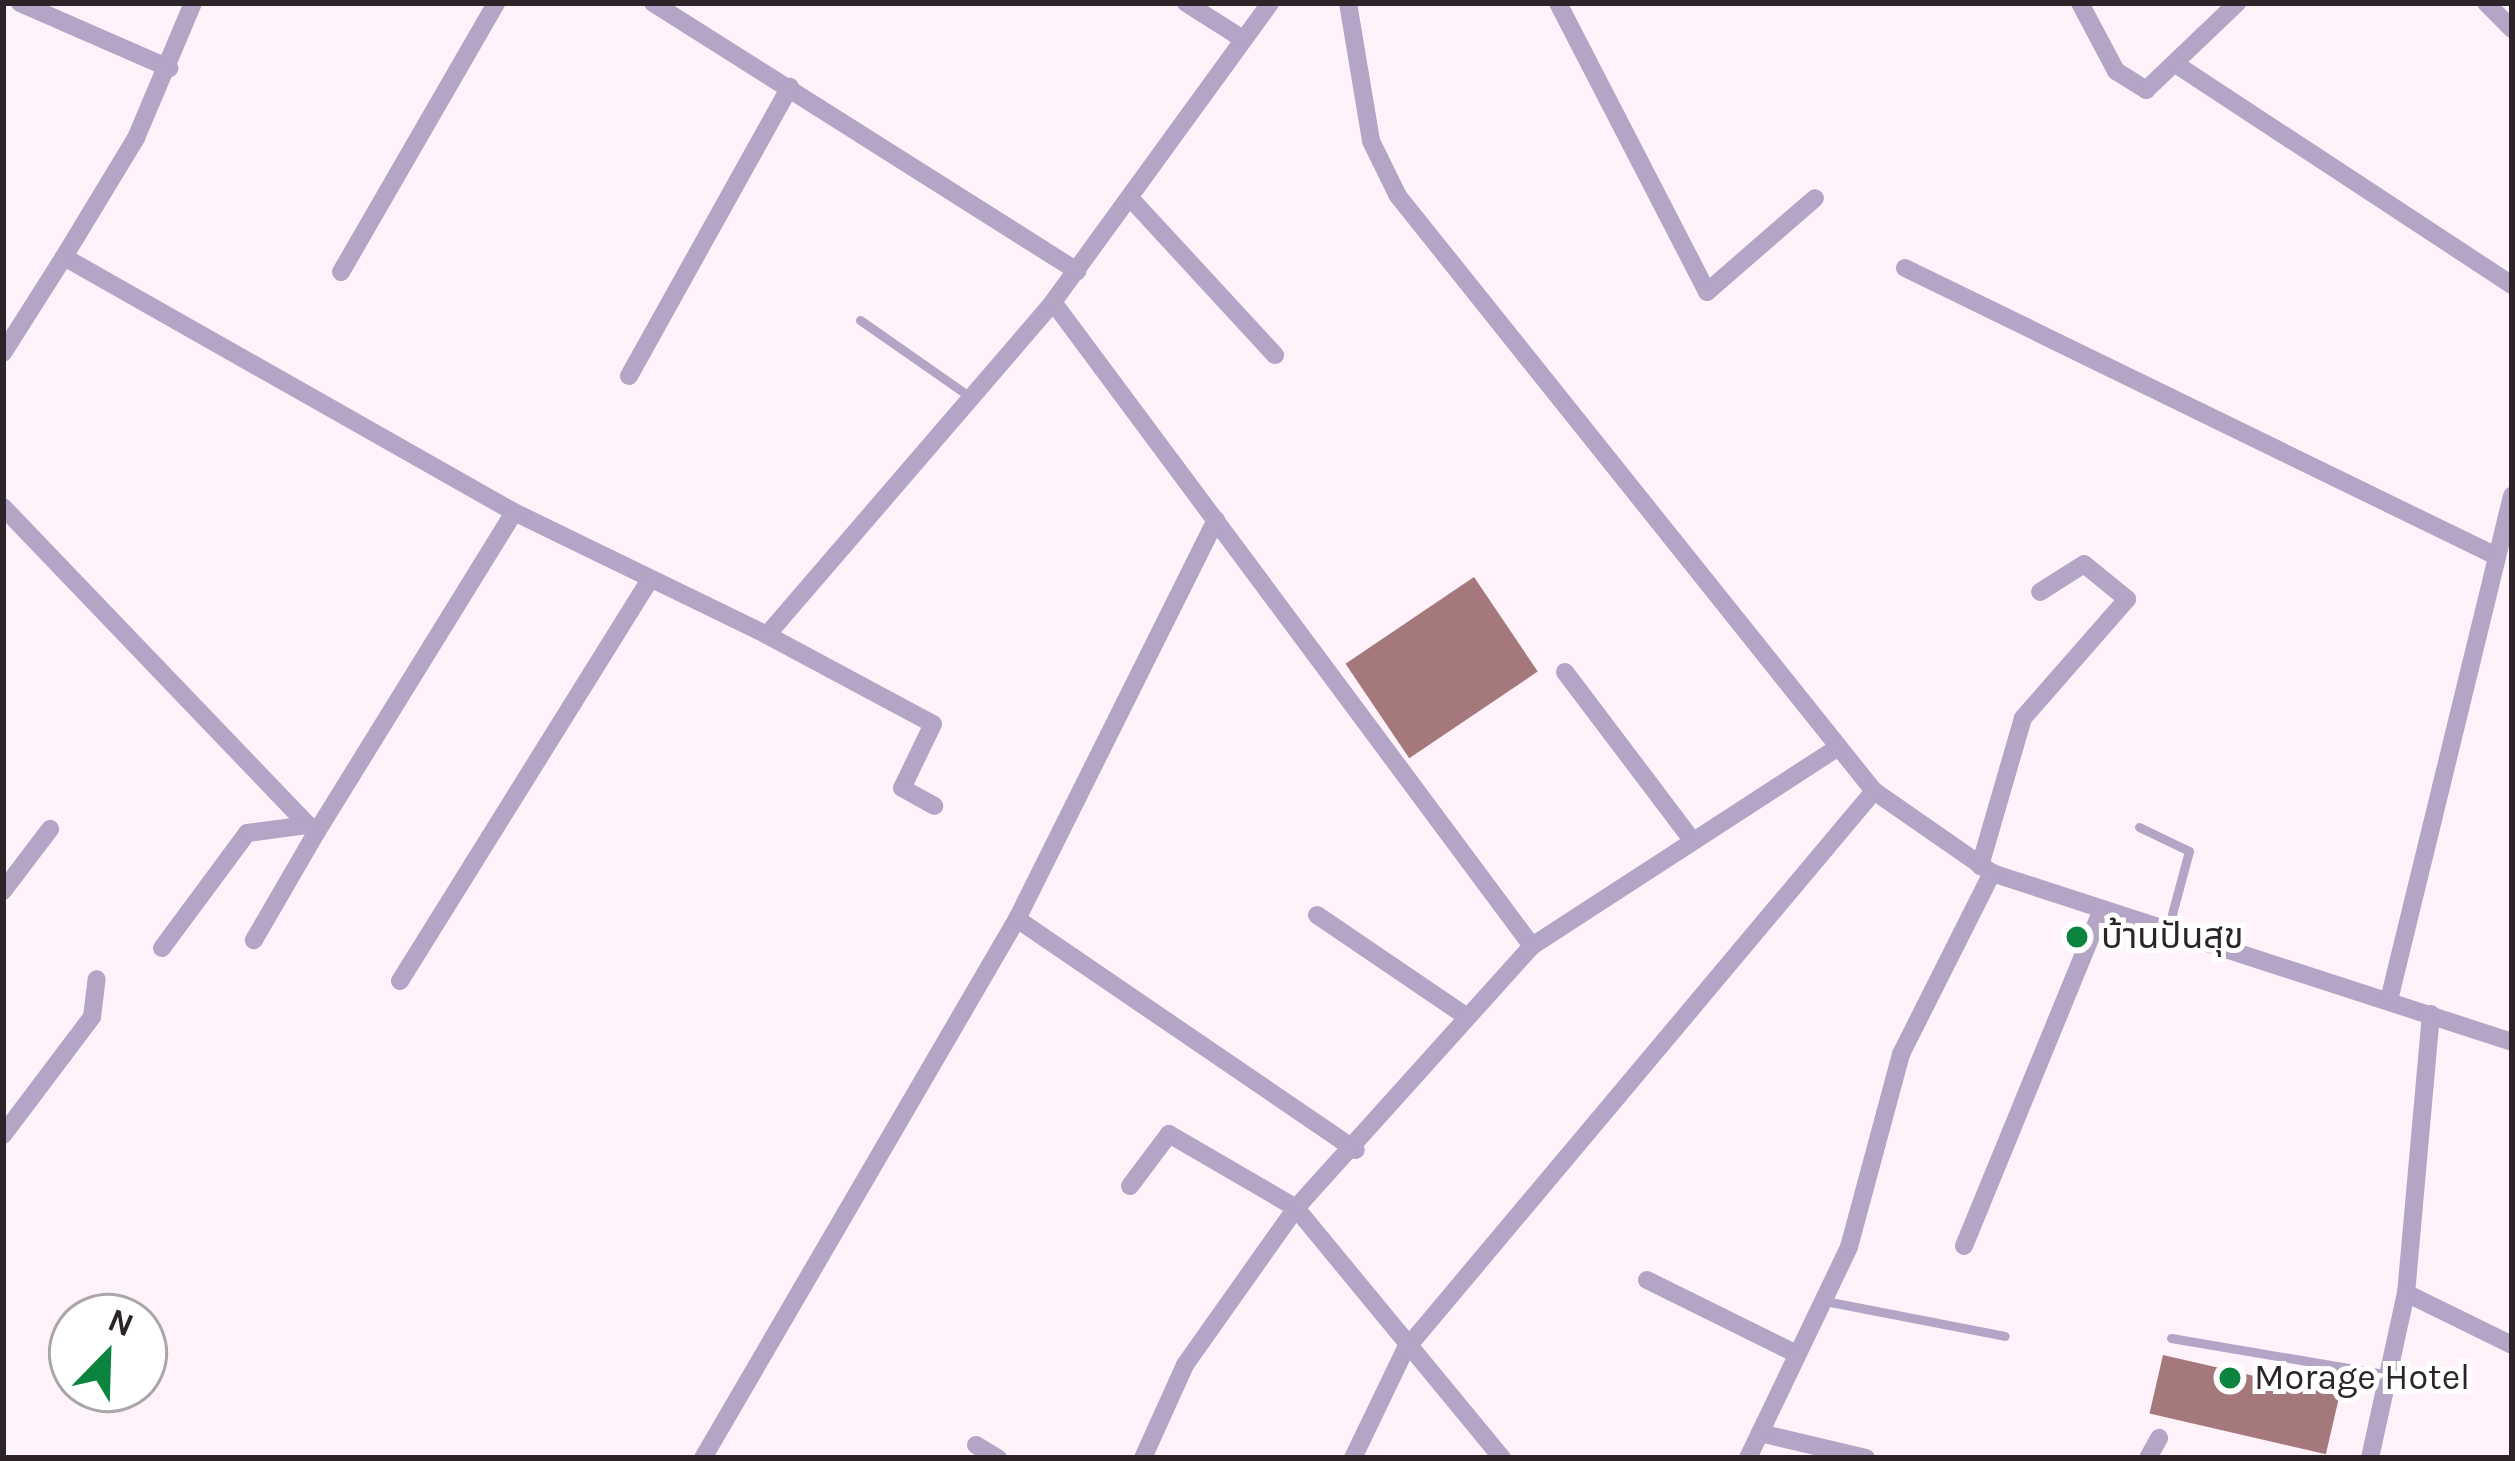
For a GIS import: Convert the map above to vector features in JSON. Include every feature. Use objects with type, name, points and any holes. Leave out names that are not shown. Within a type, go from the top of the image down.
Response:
[{"type":"street","points":[[20,3],[169,68]]},
{"type":"street","points":[[3,353],[64,257],[169,68],[194,3]]},
{"type":"street","points":[[341,272],[496,3]]},
{"type":"street","points":[[653,3],[1077,271]]},
{"type":"street","points":[[1186,3],[1243,39]]},
{"type":"street","points":[[767,635],[1053,302],[1132,200],[1270,3]]},
{"type":"street","points":[[1348,3],[1371,141],[1398,196],[1834,750],[1874,791],[1986,869],[2512,1042]]},
{"type":"street","points":[[1558,3],[1707,292],[1814,198]]},
{"type":"street","points":[[2080,3],[2130,86],[2146,90],[2237,3]]},
{"type":"street","points":[[2486,3],[2512,29]]},
{"type":"street","points":[[2177,65],[2512,285]]},
{"type":"street","points":[[629,376],[790,87]]},
{"type":"street","points":[[1132,200],[1275,355]]},
{"type":"street","points":[[64,257],[514,512],[767,635],[933,724],[902,788],[934,806]]},
{"type":"street","points":[[1905,268],[2494,555]]},
{"type":"street","points":[[1053,302],[1532,946]]},
{"type":"street","points":[[2389,1000],[2512,496]]},
{"type":"street","points":[[3,506],[312,829]]},
{"type":"street","points":[[254,940],[312,829],[514,512]]},
{"type":"street","points":[[704,1458],[1016,919],[1216,520]]},
{"type":"street","points":[[1748,1458],[1849,1247],[1901,1054],[1986,869],[2024,718],[2127,599],[2084,563],[2040,592]]},
{"type":"street","points":[[400,981],[650,579]]},
{"type":"street","points":[[1565,671],[1694,842]]},
{"type":"street","points":[[1143,1458],[1185,1365],[1296,1208],[1356,1150],[1532,946],[1834,750]]},
{"type":"street","points":[[1353,1458],[1406,1350],[1874,791]]},
{"type":"street","points":[[3,891],[50,829]]},
{"type":"street","points":[[162,947],[247,833],[312,829]]},
{"type":"street","points":[[1964,1246],[2102,910]]},
{"type":"street","points":[[1317,915],[1467,1017]]},
{"type":"street","points":[[1016,919],[1356,1150]]},
{"type":"street","points":[[3,1135],[92,1016],[97,979]]},
{"type":"street","points":[[2370,1458],[2406,1293],[2431,1014]]},
{"type":"street","points":[[1130,1186],[1169,1134],[1296,1208],[1406,1350],[1502,1458]]},
{"type":"street","points":[[1647,1280],[1797,1354]]},
{"type":"street","points":[[2406,1293],[2512,1345]]},
{"type":"street","points":[[1760,1433],[1866,1458]]},
{"type":"street","points":[[2148,1458],[2159,1438]]},
{"type":"street","points":[[976,1445],[998,1458]]},
{"type":"lane","points":[[860,320],[971,398]]},
{"type":"lane","points":[[2139,827],[2189,851],[2168,929]]},
{"type":"lane","points":[[1820,1300],[2005,1336]]},
{"type":"lane","points":[[2171,1338],[2390,1375]]},
{"type":"building","points":[[1474,577],[1538,672],[1409,758],[1345,664]]},
{"type":"building","points":[[2163,1355],[2339,1396],[2326,1454],[2150,1413]]},
{"type":"place","name":"บ้านปันสุข","points":[[2077,937]]},
{"type":"place","name":"Morage Hotel","points":[[2230,1378]]}]
